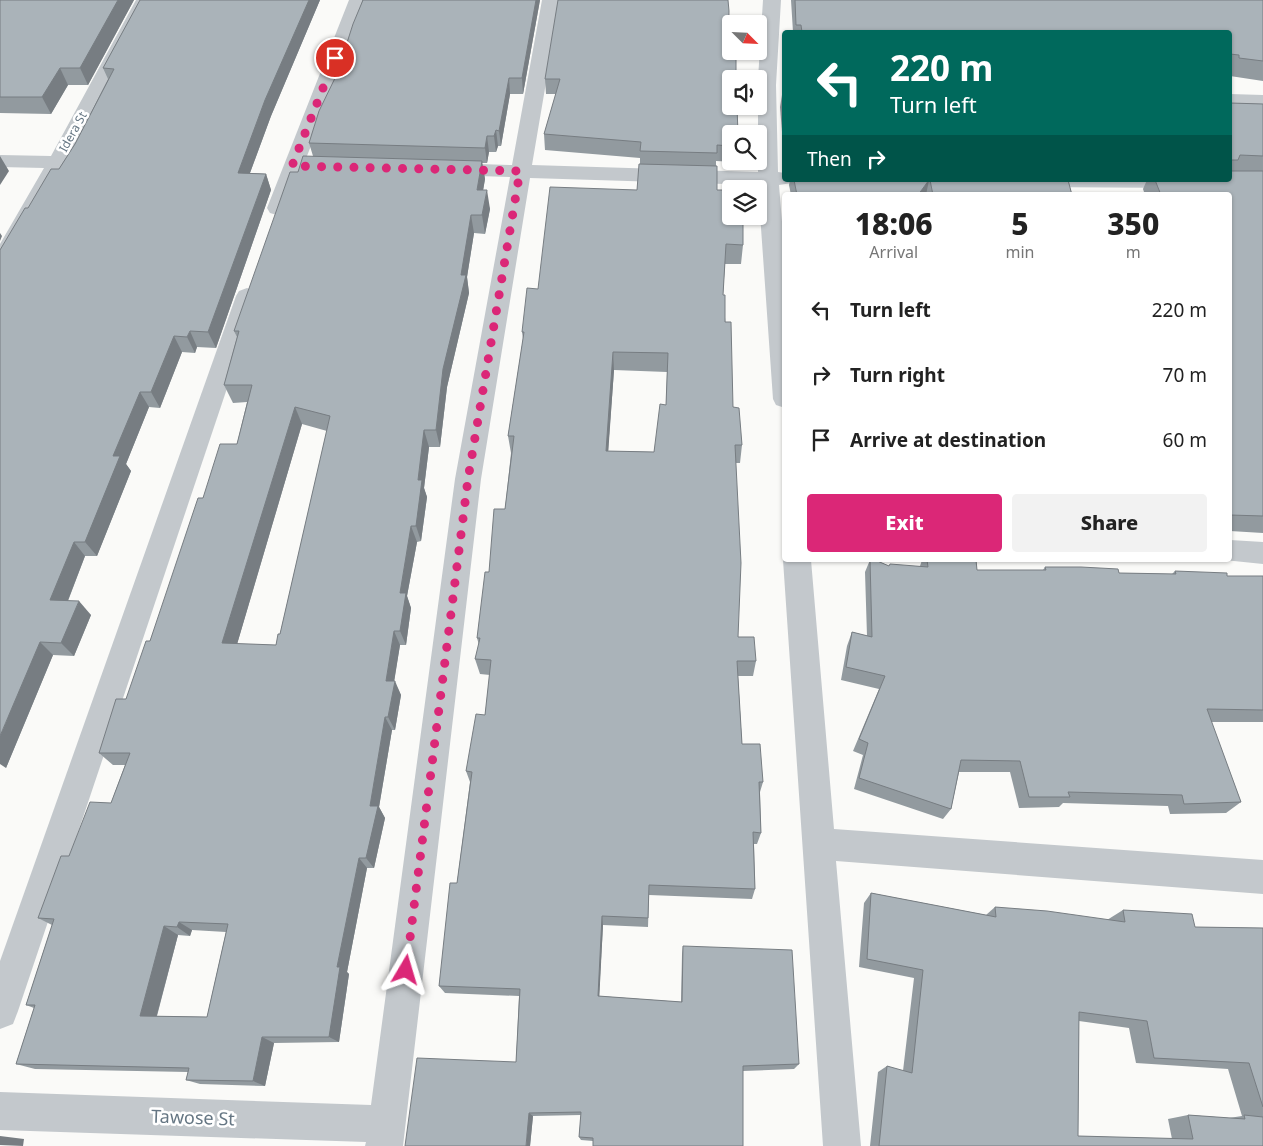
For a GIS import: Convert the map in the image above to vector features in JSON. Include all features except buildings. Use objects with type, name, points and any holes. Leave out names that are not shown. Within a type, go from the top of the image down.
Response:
[{"type":"street","name":"Idera St","points":[[0,262],[145,0]]},
{"type":"street","points":[[269,231],[302,166],[358,0]]},
{"type":"street","points":[[385,1135],[468,479],[551,0]]},
{"type":"street","points":[[772,0],[782,326]]},
{"type":"street","points":[[1232,100],[1263,101]]},
{"type":"street","points":[[0,161],[57,162]]},
{"type":"street","points":[[431,169],[776,179]]},
{"type":"street","points":[[0,1011],[253,278]]},
{"type":"street","points":[[1232,551],[1263,553]]},
{"type":"street","points":[[797,562],[842,1146]]},
{"type":"street","points":[[819,844],[1263,877]]},
{"type":"street","name":"Tawose St","points":[[0,1112],[385,1135]]},
{"type":"route","points":[[335,58],[292,166],[520,171],[468,479],[406,970]]}]
